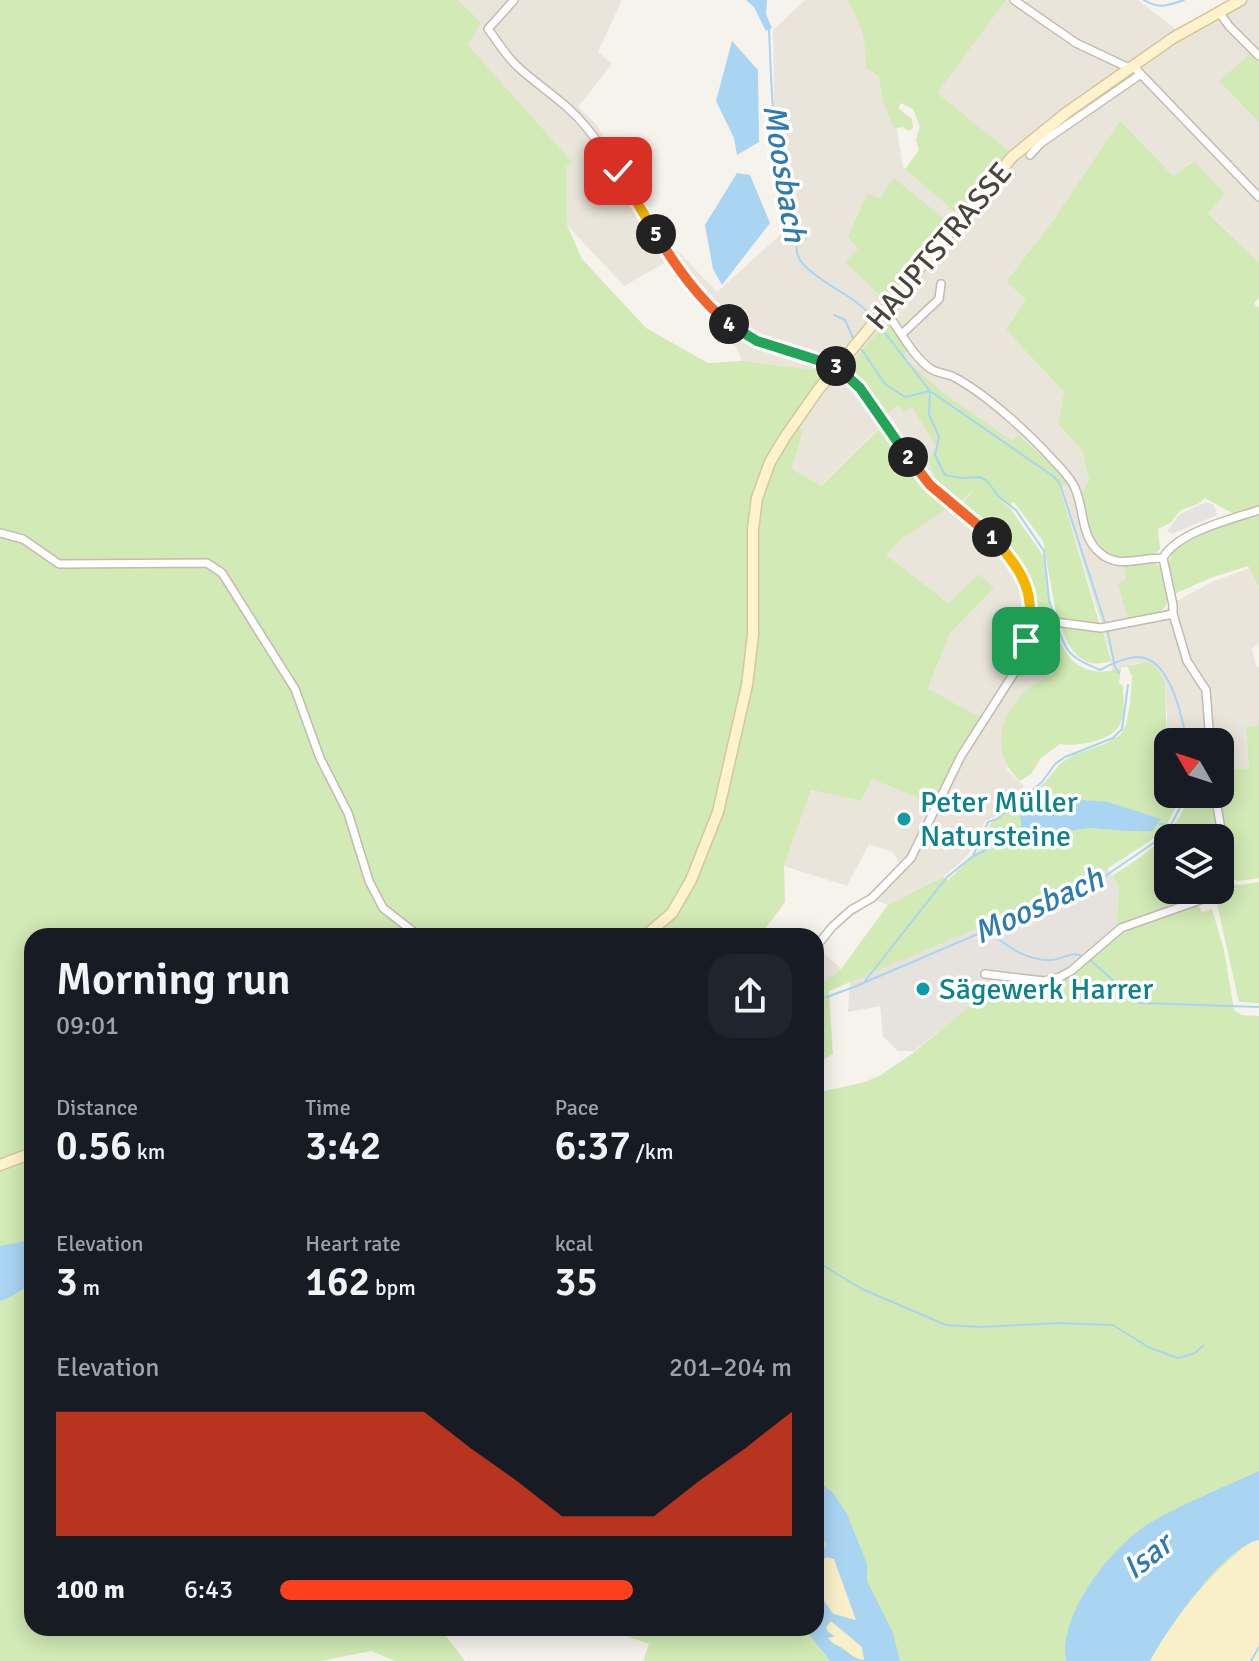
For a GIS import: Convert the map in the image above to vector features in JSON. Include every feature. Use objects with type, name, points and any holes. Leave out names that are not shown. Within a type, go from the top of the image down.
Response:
[{"type":"main road","name":"HAUPTSTRASSE","points":[[654,928],[672,913],[691,880],[718,812],[750,660],[753,635],[753,529],[757,498],[770,462],[785,437],[838,367],[1012,157],[1056,120],[1134,69],[1173,38],[1241,0]]},
{"type":"main road","points":[[0,1165],[24,1156]]},
{"type":"street","points":[[514,0],[488,29],[514,63],[563,101],[586,126],[618,171],[684,279],[736,331],[757,341],[838,367],[860,388],[930,485],[988,533],[1009,555],[1020,570],[1030,595],[1031,619],[1016,670],[961,756],[911,858],[872,898],[851,910],[824,937]]},
{"type":"street","points":[[1014,0],[1076,43],[1134,69],[1259,197]]},
{"type":"street","points":[[1219,12],[1259,56]]},
{"type":"street","points":[[1030,155],[1134,69]]},
{"type":"street","points":[[903,333],[939,299],[941,284]]},
{"type":"street","points":[[886,312],[931,369],[952,376],[1006,415],[1052,458],[1074,485],[1087,535],[1098,552],[1114,561],[1163,558],[1176,543],[1259,510]]},
{"type":"street","points":[[0,533],[23,539],[59,564],[207,563],[222,573],[295,689],[320,758],[348,813],[369,881],[383,908],[409,928]]},
{"type":"street","points":[[1163,558],[1173,614],[1187,661],[1206,690],[1209,728]]},
{"type":"street","points":[[1031,619],[1106,627],[1173,614]]},
{"type":"street","points":[[985,974],[1044,981],[1071,971],[1121,928],[1189,904]]},
{"type":"shaded area","points":[[458,0],[622,0],[598,52],[612,64],[578,107],[596,124],[671,244],[717,292],[780,235],[786,201],[774,116],[773,30],[805,0],[855,0],[888,75],[903,167],[955,212],[936,93],[1006,0],[1023,3],[1027,0],[1138,0],[1177,30],[1235,0],[1259,0],[1259,262],[1208,212],[1193,161],[1173,176],[1057,215],[1006,282],[1026,299],[1006,330],[1064,392],[1058,424],[1082,450],[1089,480],[1123,559],[1126,579],[1162,612],[1214,581],[1250,568],[1259,587],[1259,642],[1252,649],[1256,666],[1259,667],[1259,725],[1246,727],[1249,768],[1234,769],[1234,728],[1167,728],[1165,682],[1137,663],[1112,671],[1110,652],[1060,488],[980,483],[962,506],[990,527],[1024,571],[1030,586],[1035,624],[1025,650],[1056,673],[1029,688],[1013,704],[1007,770],[1024,786],[998,815],[984,822],[975,845],[943,877],[888,905],[875,900],[835,928],[824,942],[824,935],[899,863],[893,852],[869,844],[847,886],[784,866],[811,790],[861,801],[928,690],[950,633],[993,588],[950,603],[885,555],[900,540],[951,505],[879,428],[820,486],[792,469],[803,430],[790,421],[821,380],[817,370],[742,361],[736,347],[668,261],[624,286],[567,225],[566,167],[573,163],[467,45],[481,22]]},
{"type":"shaded area","points":[[1206,502],[1214,505],[1217,515],[1172,534],[1167,531],[1180,514]]},
{"type":"shaded area","points":[[1107,868],[1119,887],[1115,936],[1094,965],[1044,985],[996,985],[914,1051],[898,1051],[883,1036],[880,1006],[848,1012],[850,981],[1088,881]]},
{"type":"shaded area","points":[[824,953],[841,969],[824,982]]},
{"type":"green space","points":[[0,0],[458,0],[481,22],[468,45],[573,163],[566,167],[567,225],[582,259],[646,328],[708,363],[742,361],[817,370],[822,380],[790,421],[803,430],[792,469],[821,486],[880,428],[886,429],[952,505],[900,540],[886,555],[949,603],[979,574],[994,588],[950,633],[928,689],[983,719],[935,804],[872,779],[861,801],[811,790],[784,866],[785,902],[766,928],[24,928],[24,1636],[446,1636],[465,1661],[395,1661],[371,1651],[321,1661],[0,1661]]},
{"type":"green space","points":[[847,0],[1006,0],[937,93],[1011,153],[961,213],[955,212],[905,169],[919,150],[916,139],[920,127],[913,109],[901,103],[898,108],[912,119],[913,128],[909,131],[902,127],[894,129],[883,102],[879,76],[866,68],[862,32]]},
{"type":"green space","points":[[1250,54],[1259,64],[1259,122],[1219,81]]},
{"type":"green space","points":[[1120,121],[1173,176],[1194,161],[1225,194],[1208,213],[1259,262],[1259,297],[1254,304],[1259,308],[1259,507],[1234,514],[1205,498],[1181,510],[1170,523],[1158,529],[1160,549],[1150,555],[1130,559],[1111,558],[1093,537],[1082,494],[1089,480],[1082,450],[1058,424],[1064,392],[1006,330],[1026,299],[1006,282],[1057,215]]},
{"type":"green space","points":[[894,178],[948,222],[887,302],[845,262],[858,249],[848,237],[867,194],[880,198]]},
{"type":"green space","points":[[887,322],[907,349],[903,357],[941,391],[1012,441],[1018,435],[1061,473],[1068,483],[1060,488],[1100,626],[1057,618],[1043,541],[1014,502],[1009,506],[994,496],[1010,508],[1044,557],[1051,618],[1038,613],[1021,563],[1006,544],[962,505],[975,488],[959,502],[936,483],[929,460],[936,446],[912,407],[903,412],[899,405],[884,415],[851,368],[851,363]]},
{"type":"green space","points":[[1259,513],[1259,587],[1248,566],[1174,594],[1168,564],[1173,550],[1208,531]]},
{"type":"green space","points":[[1153,562],[1161,567],[1167,593],[1166,607],[1154,614],[1128,620],[1118,584],[1126,579],[1124,566]]},
{"type":"green space","points":[[1035,624],[1054,627],[1064,649],[1078,665],[1097,671],[1121,668],[1119,683],[1123,686],[1123,711],[1119,727],[1113,733],[1096,741],[1060,744],[1041,758],[1032,773],[1020,781],[1004,759],[1001,747],[1004,722],[1028,689],[1055,673],[1025,650]]},
{"type":"green space","points":[[1061,625],[1103,631],[1111,661],[1092,663],[1078,656]]},
{"type":"green space","points":[[1149,662],[1165,682],[1166,728],[1154,728],[1154,808],[1175,808],[1167,824],[1154,824],[1154,838],[1088,881],[829,991],[833,1054],[824,1059],[824,982],[841,969],[888,905],[943,877],[948,880],[982,847],[990,824],[1044,783],[1061,763],[1120,735],[1126,725],[1132,676],[1127,666]]},
{"type":"green space","points":[[1259,725],[1259,878],[1237,881],[1234,879],[1234,824],[1224,824],[1220,808],[1234,808],[1234,769],[1249,768],[1246,727]]},
{"type":"green space","points":[[1184,808],[1215,808],[1218,824],[1175,824]]},
{"type":"green space","points":[[1154,846],[1154,904],[1177,904],[1116,927],[1119,887],[1112,876]]},
{"type":"green space","points":[[1259,882],[1259,1003],[1239,1002],[1217,904],[1234,904],[1234,884]]},
{"type":"green space","points":[[1194,904],[1198,904],[1202,912],[1212,909],[1224,950],[1234,1010],[1242,1015],[1259,1016],[1259,1661],[837,1661],[821,1650],[830,1661],[643,1661],[649,1644],[626,1636],[824,1636],[824,1091],[881,1075],[912,1054],[996,984],[1040,984],[1061,979],[1084,967],[1107,943],[1134,926]]},
{"type":"sand","points":[[1253,1540],[1259,1540],[1259,1661],[1150,1661],[1195,1595],[1222,1566]]},
{"type":"sand","points":[[824,1559],[834,1559],[857,1621],[833,1614],[824,1601]]},
{"type":"sand","points":[[831,1621],[862,1647],[865,1660],[855,1659],[827,1638],[833,1637],[826,1627]]},
{"type":"water","points":[[746,0],[767,0],[766,14],[772,28],[766,31],[754,7]]},
{"type":"water","points":[[732,41],[758,70],[759,142],[737,155],[734,138],[716,101]]},
{"type":"water","points":[[737,173],[750,175],[770,223],[722,285],[713,269],[705,225]]},
{"type":"water","points":[[1068,799],[1108,802],[1161,819],[1154,824],[1152,831],[1087,828],[1029,841],[1022,831],[1020,815]]},
{"type":"water","points":[[24,1242],[24,1289],[0,1301],[0,1246]]},
{"type":"water","name":"Isar","points":[[1259,1471],[1259,1540],[1245,1545],[1214,1573],[1169,1630],[1150,1661],[1066,1661],[1066,1642],[1079,1602],[1121,1546],[1153,1521]]},
{"type":"water","points":[[824,1486],[847,1514],[867,1564],[867,1581],[893,1633],[900,1661],[830,1661],[810,1636],[824,1636],[824,1601],[833,1614],[856,1620],[834,1559],[824,1559],[827,1545],[824,1541]],"holes":[[[831,1621],[862,1647],[864,1660],[833,1644],[828,1638],[835,1636],[827,1632],[826,1627]]]},
{"type":"waterway","points":[[1144,0],[1159,6],[1184,0]]},
{"type":"waterway","name":"Moosbach","points":[[769,28],[776,139],[782,176],[797,223],[797,254],[811,271],[857,302],[871,316]]},
{"type":"waterway","points":[[834,315],[845,320],[853,338]]},
{"type":"waterway","name":"Moosbach","points":[[882,329],[930,391],[929,414],[939,437],[935,455],[945,475],[986,480],[999,497],[1016,510],[1044,551],[1049,600],[1055,618]]},
{"type":"waterway","points":[[862,350],[885,384],[905,397],[930,391],[1053,476],[1060,484],[1105,623]]},
{"type":"waterway","name":"Moosbach","points":[[1057,624],[1071,654],[1100,670],[1136,657],[1148,659],[1158,666],[1172,689],[1184,728]]},
{"type":"waterway","points":[[1107,629],[1119,673]]},
{"type":"waterway","name":"Moosbach","points":[[865,981],[947,877],[973,856],[988,822],[997,819],[1042,782],[1055,764],[1065,757],[1113,738],[1122,729],[1128,685]]},
{"type":"waterway","name":"Moosbach","points":[[824,998],[1092,885],[1155,842],[1171,825],[1180,808]]},
{"type":"waterway","points":[[974,856],[1022,831]]},
{"type":"waterway","points":[[987,931],[1010,947],[1034,958],[1052,960],[1071,955],[1083,956]]},
{"type":"waterway","points":[[1089,959],[1139,1003],[1259,1007]]},
{"type":"waterway","points":[[824,1266],[862,1289],[946,1325],[1113,1325],[1150,1348],[1178,1358],[1195,1353],[1203,1346]]},
{"type":"waterway","points":[[1251,1661],[1259,1647]]},
{"type":"place","name":"Peter Müller Natursteine","points":[[904,819]]},
{"type":"place","name":"Sägewerk Harrer","points":[[923,989]]},
{"type":"route","points":[[618,171],[684,279],[712,310],[736,331],[757,341],[838,367],[849,376],[930,485],[988,533],[1009,555],[1020,570],[1030,595],[1031,619],[1026,641]]}]
